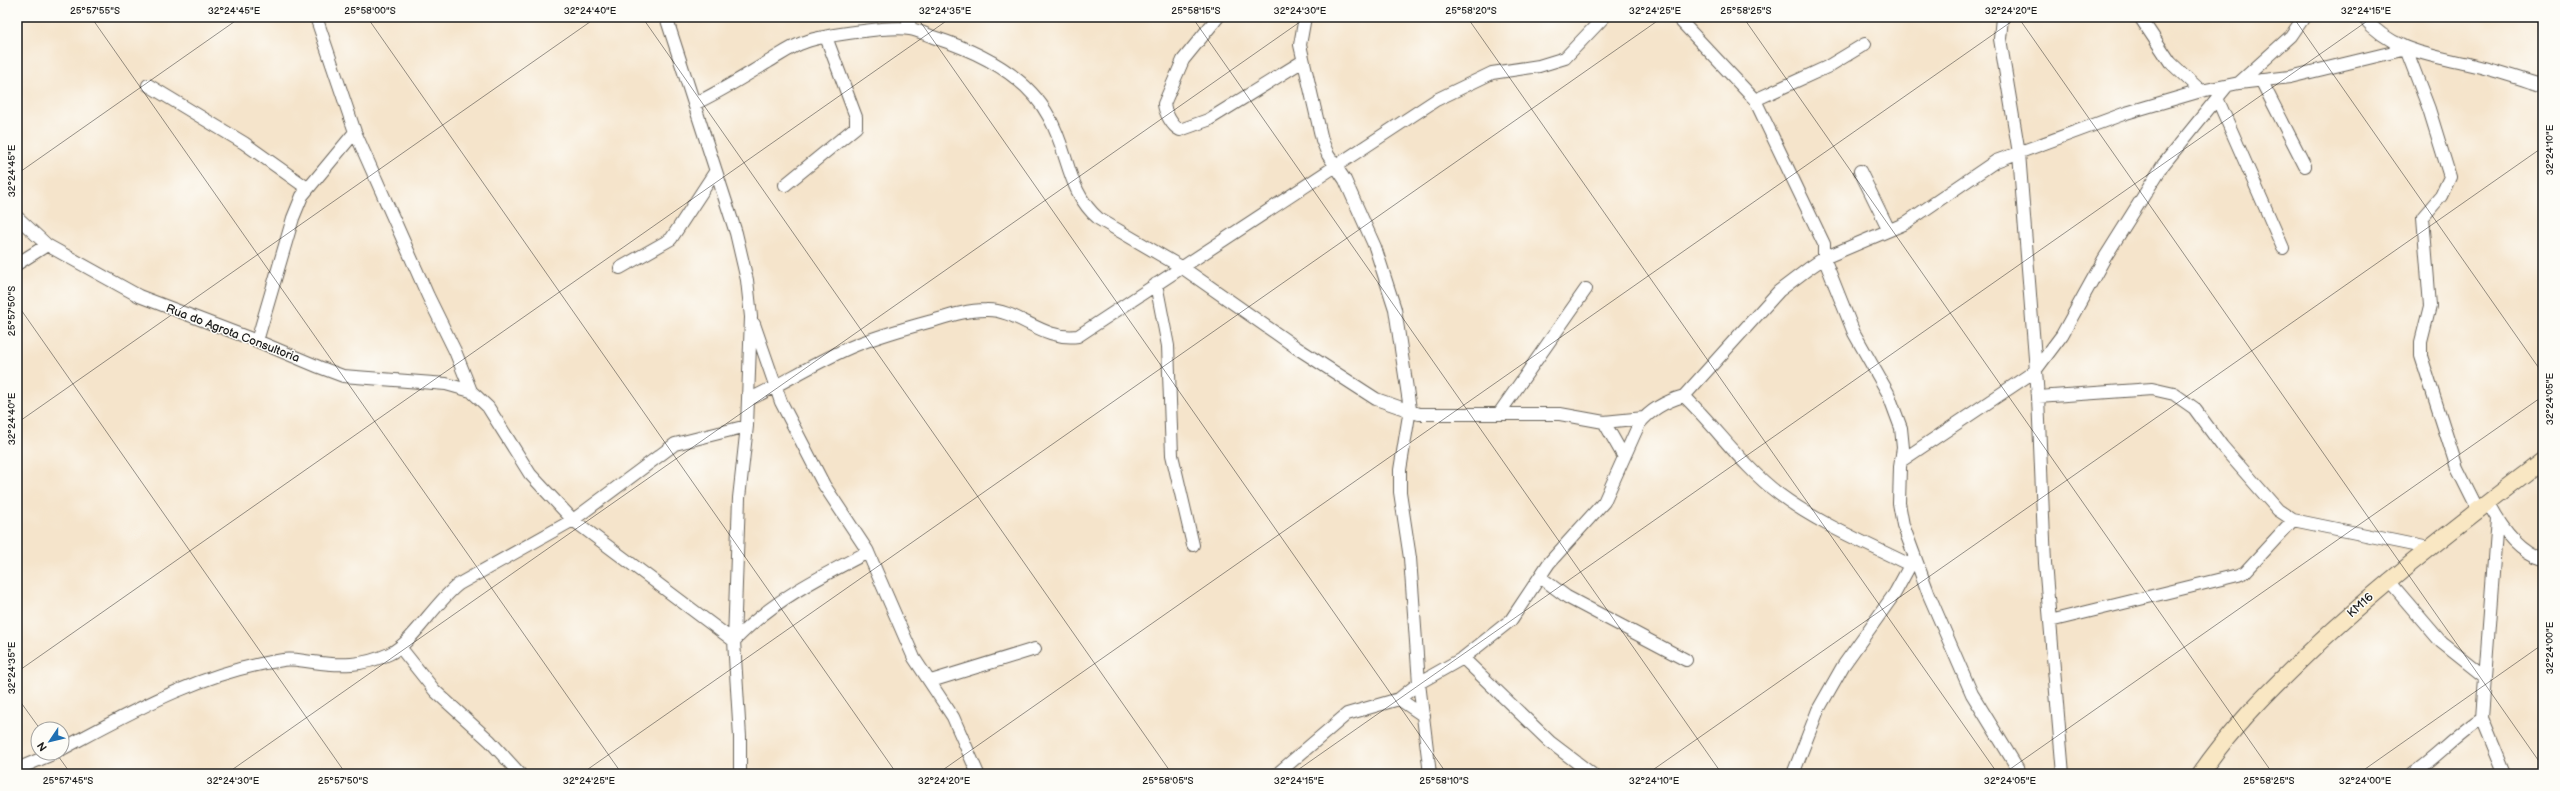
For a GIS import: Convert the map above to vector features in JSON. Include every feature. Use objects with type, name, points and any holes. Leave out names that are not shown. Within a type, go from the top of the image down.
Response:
[{"type":"street","points":[[316,17],[355,132],[428,296],[455,351],[471,391],[488,407],[530,474],[573,520],[734,641]]},
{"type":"street","points":[[666,17],[736,234],[747,280],[751,317],[747,426],[739,498],[734,641],[740,737],[740,774]]},
{"type":"street","points":[[907,17],[911,29]]},
{"type":"street","points":[[1218,17],[1182,60],[1164,104],[1165,110],[1176,128],[1180,130],[1208,120],[1303,61]]},
{"type":"street","points":[[1306,17],[1300,45],[1322,140],[1328,155],[1345,180],[1385,275],[1395,309],[1410,409],[1400,470],[1400,492],[1410,558],[1419,683],[1430,774]]},
{"type":"street","points":[[748,400],[776,387],[855,345],[893,332],[973,311],[988,310],[998,312],[1050,334],[1066,338],[1078,336],[1156,284],[1183,268],[1235,231],[1436,100],[1492,73],[1539,66],[1565,58],[1604,17]]},
{"type":"street","points":[[1677,17],[1755,100],[1824,244],[1824,258],[1860,346],[1896,409],[1903,437],[1900,511],[1912,561],[1972,694],[2021,774]]},
{"type":"street","points":[[2002,17],[2000,40],[2018,153],[2038,396],[2050,621],[2063,774]]},
{"type":"street","points":[[2140,17],[2170,62],[2201,91]]},
{"type":"street","points":[[1901,461],[2035,371],[2062,335],[2104,259],[2163,165],[2217,98],[2233,84],[2250,75],[2291,36],[2304,17]]},
{"type":"street","points":[[2363,17],[2371,26],[2406,49],[2491,70],[2543,86]]},
{"type":"street","points":[[694,104],[719,92],[803,42],[826,37],[895,28],[911,29],[965,47],[995,64],[1022,84],[1049,117],[1069,176],[1087,209],[1099,219],[1183,268],[1297,348],[1376,399],[1410,409],[1419,414],[1500,412],[1560,414],[1604,422],[1644,418]]},
{"type":"street","points":[[785,185],[856,127],[856,117],[826,37]]},
{"type":"street","points":[[1755,100],[1827,68],[1865,44]]},
{"type":"street","points":[[1277,774],[1347,714],[1399,700],[1419,683],[1463,658],[1511,620],[1549,563],[1604,502],[1639,424],[1644,418],[1662,404],[1684,396],[1779,291],[1824,258],[1904,224],[1986,167],[2018,153],[2126,113],[2201,91],[2233,84],[2290,77],[2406,49]]},
{"type":"street","points":[[2406,49],[2429,109],[2450,177],[2441,196],[2422,217],[2430,306],[2421,342],[2421,356],[2459,474],[2483,506],[2497,519],[2521,548],[2527,553],[2543,559]]},
{"type":"street","points":[[2261,80],[2305,166]]},
{"type":"street","points":[[148,85],[244,143],[307,188]]},
{"type":"street","points":[[2217,98],[2283,248]]},
{"type":"street","points":[[257,341],[293,218],[307,188],[355,132]]},
{"type":"street","points":[[1860,171],[1890,230]]},
{"type":"street","points":[[620,268],[672,238],[715,172]]},
{"type":"street","name":"Rua do Agrota Consultoria","points":[[17,217],[47,245],[139,296],[343,376],[446,384],[471,391]]},
{"type":"street","points":[[17,264],[47,245]]},
{"type":"street","points":[[1156,284],[1168,346],[1172,456],[1193,545]]},
{"type":"street","points":[[1500,412],[1586,290]]},
{"type":"street","points":[[751,317],[776,387],[824,486],[868,552],[911,653],[931,681],[953,717],[978,774]]},
{"type":"street","points":[[2038,396],[2152,389],[2174,394],[2194,408],[2222,446],[2278,510],[2293,520],[2430,548]]},
{"type":"street","points":[[1684,396],[1742,459],[1779,494],[1825,524],[1912,561]]},
{"type":"street","points":[[1604,422],[1624,457]]},
{"type":"street","points":[[70,745],[164,695],[235,671],[284,660],[353,666],[390,654],[400,647],[443,597],[459,584],[573,520],[675,444],[747,426]]},
{"type":"street","name":"KM16","points":[[2200,774],[2217,749],[2263,697],[2388,580],[2543,460]]},
{"type":"street","points":[[2497,519],[2482,718],[2505,774]]},
{"type":"street","points":[[2050,621],[2238,575],[2245,572],[2293,520]]},
{"type":"street","points":[[734,641],[746,627],[773,607],[868,552]]},
{"type":"street","points":[[1793,774],[1822,703],[1843,666],[1895,593],[1912,561]]},
{"type":"street","points":[[1540,577],[1567,597],[1686,660]]},
{"type":"street","points":[[2388,580],[2441,642],[2486,676]]},
{"type":"street","points":[[400,647],[435,691],[490,742],[520,774]]},
{"type":"street","points":[[931,681],[1035,649]]},
{"type":"street","points":[[1463,658],[1550,742],[1592,774]]},
{"type":"street","points":[[1399,700],[1424,716]]},
{"type":"street","points":[[2412,774],[2436,757],[2456,736],[2482,718]]},
{"type":"street","points":[[17,770],[37,761]]}]
